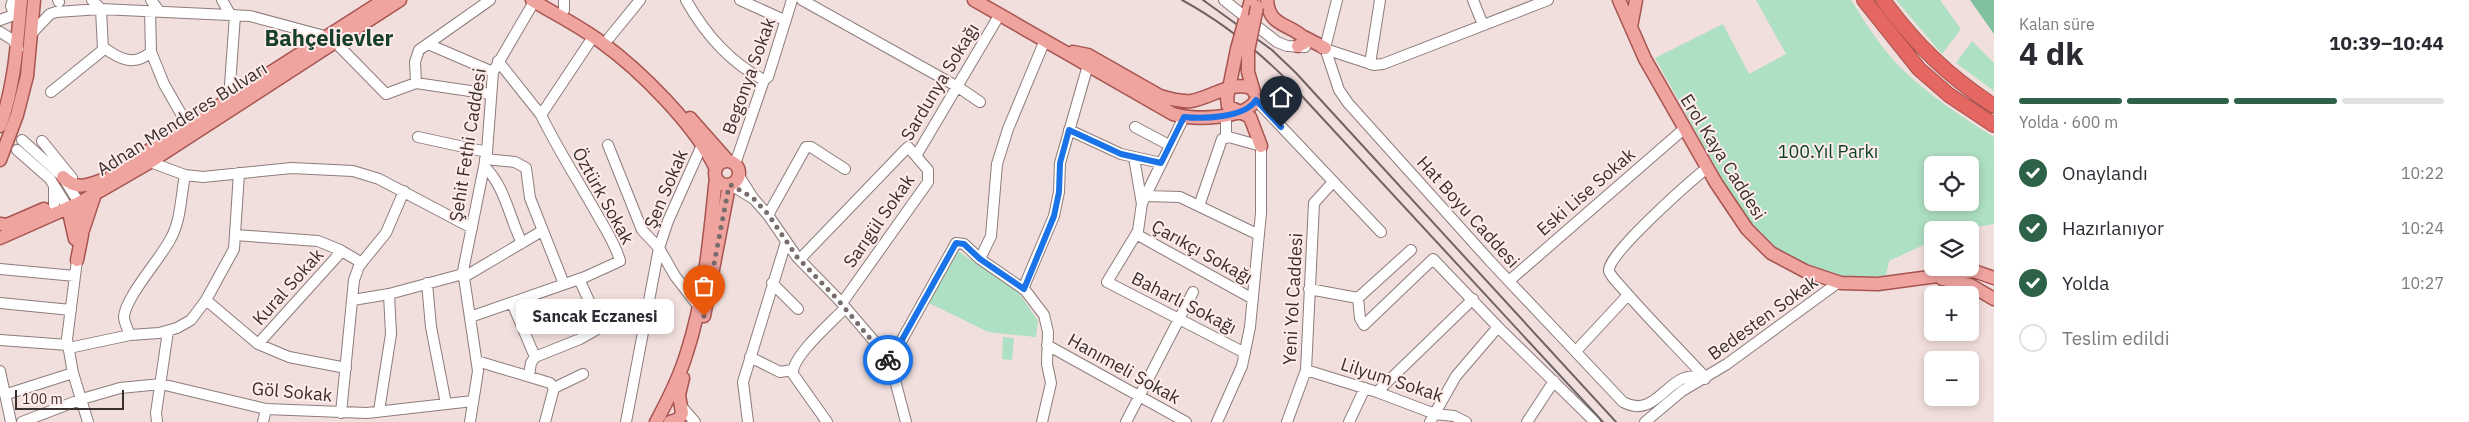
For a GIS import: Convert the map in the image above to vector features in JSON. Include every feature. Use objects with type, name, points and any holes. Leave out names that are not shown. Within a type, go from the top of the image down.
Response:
[{"type":"highway","points":[[1864,0],[1919,69],[1954,98],[1994,125]]},
{"type":"highway","points":[[1883,0],[1928,56],[1968,90],[1994,106]]},
{"type":"main road","points":[[0,160],[17,115],[27,76],[34,0]]},
{"type":"main road","name":"Adnan Menderes Bulvarı","points":[[0,238],[70,200],[302,53],[335,40],[384,0]]},
{"type":"main road","name":"Adnan Menderes Bulvarı","points":[[0,224],[7,225],[70,200],[95,194],[150,162],[335,40],[400,0]]},
{"type":"main road","points":[[534,0],[594,37],[647,82],[702,145],[720,184],[733,182]]},
{"type":"main road","points":[[548,0],[564,5],[609,38],[646,72],[740,171],[733,182],[709,300],[681,381],[682,413],[674,421],[666,419],[664,407]]},
{"type":"main road","points":[[974,0],[1061,49],[1088,60],[1160,96],[1182,101],[1202,98],[1241,85],[1254,95]]},
{"type":"main road","name":"Erol Kaya Caddesi","points":[[1619,0],[1645,59],[1707,168],[1741,221],[1763,247],[1795,267],[1839,282],[1878,284],[1974,271],[1994,278]]},
{"type":"main road","points":[[1631,30],[1636,0]]},
{"type":"main road","points":[[1255,2],[1268,10],[1282,26],[1301,41],[1325,48]]},
{"type":"main road","points":[[1255,2],[1246,18],[1242,50],[1254,95],[1261,146]]},
{"type":"main road","points":[[1255,2],[1251,27],[1227,98],[1228,106],[1242,112],[1252,120],[1261,146]]},
{"type":"main road","points":[[0,126],[4,102],[18,49],[17,5]]},
{"type":"main road","points":[[1088,60],[1163,109],[1184,117],[1205,117],[1242,112],[1249,108],[1254,95]]},
{"type":"main road","points":[[1202,98],[1209,106],[1205,117]]},
{"type":"main road","points":[[656,422],[687,354],[699,306],[716,173],[721,163],[732,162]]},
{"type":"main road","points":[[59,181],[70,200],[82,235]]},
{"type":"main road","points":[[77,260],[82,235],[95,194]]},
{"type":"main road","points":[[70,200],[77,260]]},
{"type":"main road","name":"Erol Kaya Caddesi","points":[[1932,278],[1970,285],[1994,298]]},
{"type":"main road","points":[[664,407],[674,401],[681,406]]},
{"type":"street","points":[[51,92],[98,56],[103,50],[101,9],[92,0]]},
{"type":"street","points":[[151,0],[155,11],[151,52],[164,84],[188,126]]},
{"type":"street","points":[[222,0],[232,14],[229,99]]},
{"type":"street","points":[[416,83],[415,62],[419,50],[490,0]]},
{"type":"street","name":"Şehit Fethi Caddesi","points":[[470,422],[478,371],[464,276],[485,159],[493,72],[498,60],[534,0]]},
{"type":"street","points":[[609,38],[640,0]]},
{"type":"street","points":[[686,0],[718,47],[742,67],[764,80],[788,0]]},
{"type":"street","points":[[740,0],[782,19]]},
{"type":"street","name":"Begonya Sokak","points":[[732,162],[764,80],[768,77],[792,0]]},
{"type":"street","points":[[802,0],[958,87],[980,102]]},
{"type":"street","points":[[1224,0],[1277,42],[1287,46],[1301,41]]},
{"type":"street","points":[[1337,0],[1325,48],[1370,64],[1382,64],[1548,0]]},
{"type":"street","points":[[1370,64],[1380,0]]},
{"type":"street","points":[[1473,0],[1483,25]]},
{"type":"street","points":[[61,1],[77,9]]},
{"type":"street","points":[[0,20],[17,5]]},
{"type":"street","points":[[32,32],[50,14],[77,9],[232,14],[266,18],[335,40],[386,94],[416,83],[490,94]]},
{"type":"street","name":"Sardunya Sokağı","points":[[800,259],[908,147],[916,156],[1000,14]]},
{"type":"street","points":[[298,29],[304,44],[302,53]]},
{"type":"street","points":[[0,32],[14,40],[18,49]]},
{"type":"street","points":[[498,60],[540,115],[594,37]]},
{"type":"street","points":[[980,259],[991,236],[997,164],[1008,129],[1044,40]]},
{"type":"street","points":[[428,44],[493,72]]},
{"type":"street","points":[[103,47],[117,57],[130,61],[138,60],[151,52]]},
{"type":"street","name":"Hat Boyu Caddesi","points":[[1325,48],[1343,97],[1509,281],[1624,402],[1631,406],[1643,406],[1651,403],[1670,386],[1691,374],[1705,378]]},
{"type":"street","points":[[1024,289],[1054,216],[1059,192],[1060,163],[1088,60]]},
{"type":"street","points":[[1254,95],[1380,232]]},
{"type":"street","name":"Öztürk Sokak","points":[[470,317],[579,279],[620,261],[578,179],[556,147],[540,115]]},
{"type":"street","points":[[1226,115],[1226,138]]},
{"type":"street","points":[[1136,234],[1144,200],[1184,117]]},
{"type":"street","points":[[1135,127],[1169,145]]},
{"type":"street","name":"Eski Lise Sokak","points":[[1509,281],[1685,128]]},
{"type":"street","points":[[1069,130],[1134,158],[1161,163]]},
{"type":"street","points":[[418,137],[485,159],[515,162],[526,168],[530,198],[564,284]]},
{"type":"street","points":[[1199,206],[1222,139],[1226,138],[1261,146],[1259,235],[1253,299],[1245,353],[1239,374],[1217,422]]},
{"type":"street","points":[[42,142],[70,200]]},
{"type":"street","points":[[20,145],[59,181],[70,200]]},
{"type":"street","points":[[608,145],[637,220],[646,234],[659,248],[675,276],[699,306]]},
{"type":"street","name":"Şen Sokak","points":[[626,422],[659,248],[668,221],[702,145]]},
{"type":"street","points":[[768,214],[806,147],[811,147],[846,169]]},
{"type":"street","name":"Sarıgül Sokak","points":[[792,370],[794,362],[844,306],[928,182],[928,170],[916,156]]},
{"type":"street","points":[[1134,158],[1144,200]]},
{"type":"street","points":[[485,159],[497,181],[511,220],[522,243]]},
{"type":"street","points":[[150,162],[185,175],[217,178],[239,173],[292,168],[353,171],[379,179],[472,228]]},
{"type":"street","points":[[1705,378],[1609,272],[1612,260],[1683,188],[1707,168]]},
{"type":"street","points":[[0,340],[69,347],[130,335],[168,331],[191,320],[206,300],[234,249],[239,173]]},
{"type":"street","points":[[130,335],[124,317],[126,309],[150,268],[172,238],[185,175]]},
{"type":"street","points":[[733,182],[753,198],[768,214],[786,242],[800,259],[885,354],[906,422]]},
{"type":"street","name":"Yeni Yol Caddesi","points":[[1287,422],[1306,370],[1314,203],[1333,182]]},
{"type":"street","points":[[341,413],[354,280],[362,263],[386,233],[404,192]]},
{"type":"street","points":[[1144,200],[1180,197],[1259,235]]},
{"type":"street","points":[[353,300],[389,294],[427,283],[464,276],[542,231]]},
{"type":"street","name":"Baharlı Sokağı","points":[[1136,234],[1107,282],[1245,353]]},
{"type":"street","name":"Çarıkçı Sokağı","points":[[1136,234],[1253,299]]},
{"type":"street","points":[[235,235],[318,241],[342,251],[362,263]]},
{"type":"street","points":[[748,422],[743,382],[786,242]]},
{"type":"street","points":[[889,363],[956,243],[964,244],[980,259],[1024,289],[1044,315],[1048,332],[1047,364],[1051,383],[1042,422]]},
{"type":"street","points":[[1358,298],[1410,250]]},
{"type":"street","name":"Kural Sokak","points":[[258,344],[342,251]]},
{"type":"street","points":[[1358,298],[1360,318],[1364,325],[1433,259],[1591,421]]},
{"type":"street","points":[[77,260],[69,347],[73,373],[88,422]]},
{"type":"street","points":[[0,269],[75,276]]},
{"type":"street","points":[[529,375],[530,363],[535,357],[580,339],[601,327],[579,279]]},
{"type":"street","name":"Bedesten Sokak","points":[[1645,422],[1682,391],[1705,378],[1797,315],[1839,282]]},
{"type":"street","points":[[427,283],[431,328],[446,404]]},
{"type":"street","points":[[772,283],[798,309]]},
{"type":"street","points":[[1309,289],[1358,298]]},
{"type":"street","points":[[1126,422],[1194,292]]},
{"type":"street","points":[[379,411],[391,328],[389,294]]},
{"type":"street","points":[[1576,351],[1628,295]]},
{"type":"street","points":[[1377,392],[1473,299]]},
{"type":"street","points":[[206,300],[258,344],[289,357],[346,368]]},
{"type":"street","points":[[0,303],[71,310]]},
{"type":"street","points":[[512,303],[535,357]]},
{"type":"street","points":[[1432,418],[1456,376],[1498,327]]},
{"type":"street","points":[[157,422],[156,414],[168,331]]},
{"type":"street","name":"Hanımeli Sokak","points":[[1047,346],[1186,422]]},
{"type":"street","points":[[750,356],[780,372],[792,370],[827,422]]},
{"type":"street","points":[[476,360],[550,382],[554,388],[545,422]]},
{"type":"street","name":"Lilyum Sokak","points":[[1306,370],[1377,392],[1432,418],[1454,416],[1466,422]]},
{"type":"street","points":[[0,371],[7,394],[12,422]]},
{"type":"street","points":[[7,394],[73,373]]},
{"type":"street","points":[[554,388],[583,374]]},
{"type":"street","name":"Bedesten Sokak","points":[[1654,422],[1705,378]]},
{"type":"street","points":[[1527,422],[1554,381]]},
{"type":"street","name":"Göl Sokak","points":[[22,422],[82,399],[120,388],[161,384],[266,409],[327,417],[341,413],[473,402]]},
{"type":"street","points":[[1349,422],[1365,388]]},
{"type":"street","points":[[681,406],[695,422]]},
{"type":"street","points":[[263,422],[266,409]]},
{"type":"green space","name":"100.Yıl Parkı","points":[[1756,0],[1851,0],[1882,46],[1904,71],[1947,106],[1994,137],[1994,224],[1979,227],[1979,221],[1924,221],[1924,245],[1889,261],[1886,275],[1840,276],[1800,264],[1782,253],[1765,239],[1736,204],[1655,58],[1723,24],[1749,74],[1786,54]]},
{"type":"green space","points":[[1896,0],[1940,0],[1961,29],[1942,54]]},
{"type":"green space","points":[[1972,41],[1994,63],[1994,91],[1956,63]]},
{"type":"green space","points":[[958,251],[1019,293],[1038,321],[1036,337],[988,332],[929,303]]},
{"type":"green space","points":[[1003,337],[1014,338],[1012,360],[1002,359]]},
{"type":"shaded area","points":[[1970,0],[1994,0],[1994,34]]},
{"type":"railway","points":[[1182,0],[1211,17],[1238,37],[1288,81],[1603,422]]},
{"type":"railway","points":[[1203,0],[1272,50],[1296,73],[1616,422]]},
{"type":"way so far","points":[[704,316],[709,300],[729,186],[731,185],[753,198],[768,214],[797,257],[838,300],[885,354],[888,360]]},
{"type":"place","name":"Sancak Eczanesi","points":[[704,316]]},
{"type":"district","name":"Bahçelievler","points":[[329,38]]},
{"type":"route","points":[[888,360],[889,363],[956,243],[964,244],[980,259],[1024,289],[1054,216],[1059,192],[1060,163],[1069,130],[1121,154],[1161,163],[1184,117],[1222,116],[1242,112],[1249,108],[1256,100],[1281,127]]}]
